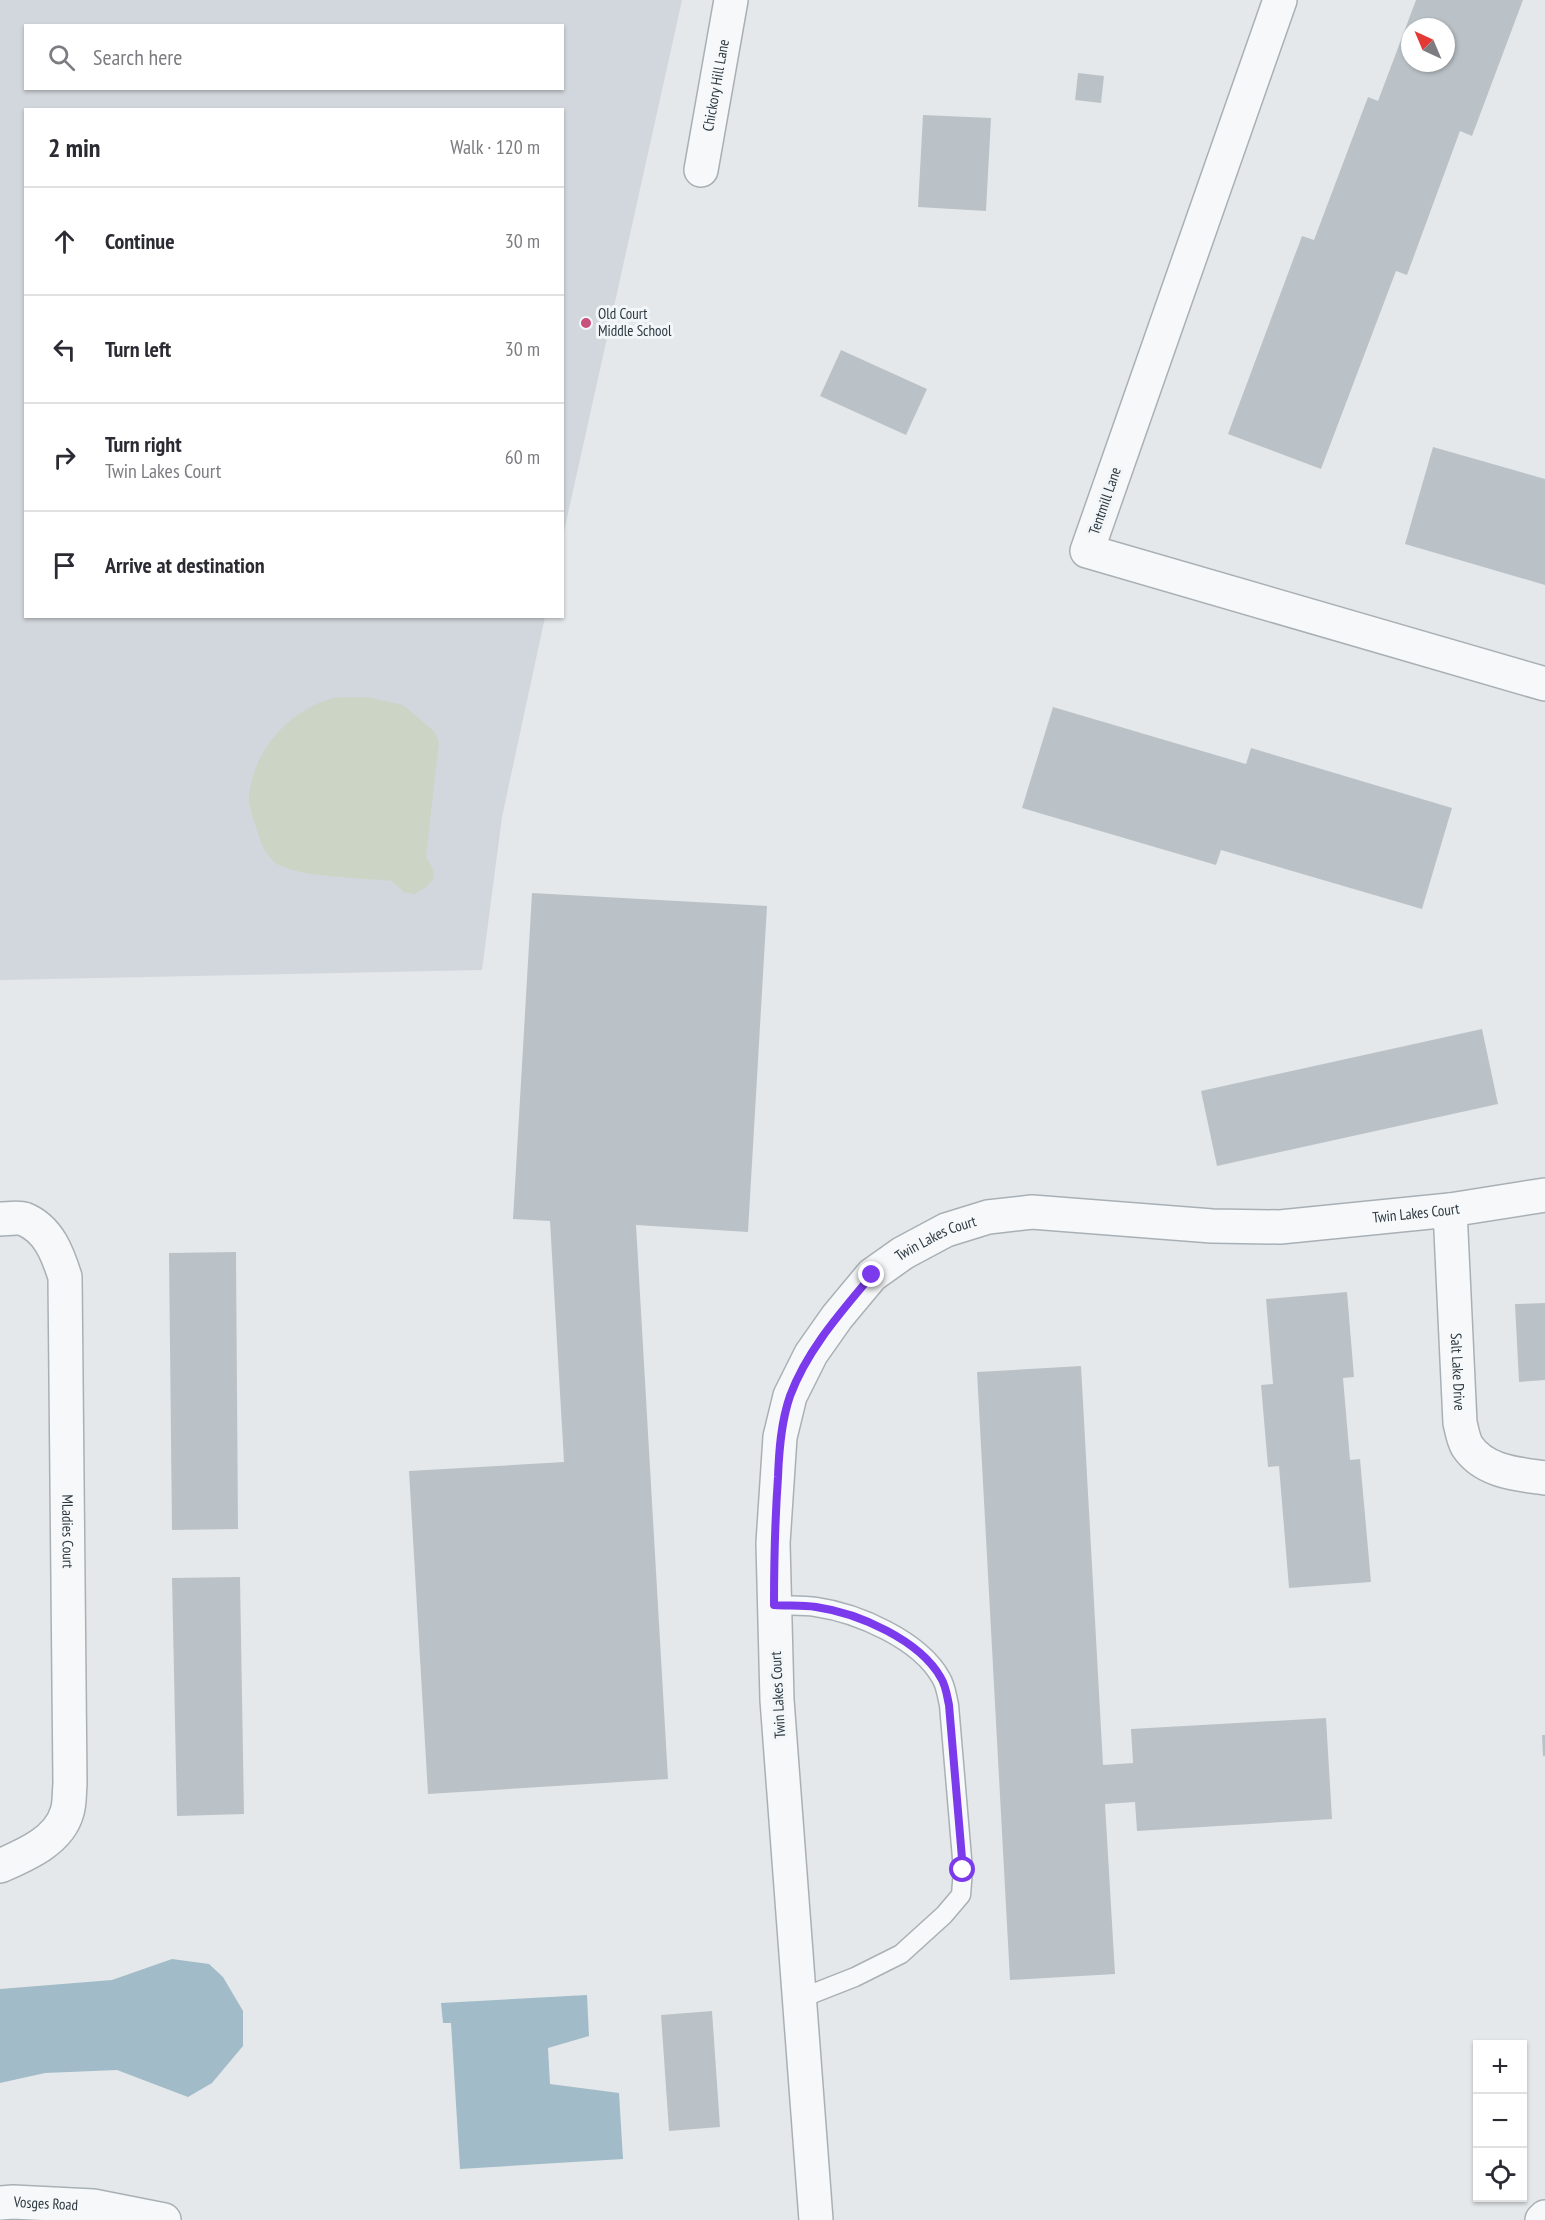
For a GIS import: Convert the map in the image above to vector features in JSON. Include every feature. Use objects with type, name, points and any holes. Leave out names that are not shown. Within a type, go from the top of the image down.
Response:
[{"type":"street","name":"Chickory Hill Lane","points":[[701,171],[731,0]]},
{"type":"street","name":"Tentmill Lane","points":[[1280,0],[1087,551],[1545,684]]},
{"type":"street","name":"Twin Lakes Court","points":[[816,2220],[777,1700],[773,1543],[779,1449],[790,1396],[811,1354],[837,1317],[872,1275],[903,1253],[946,1230],[988,1217],[1032,1212],[1212,1226],[1280,1227],[1450,1210],[1545,1195]]},
{"type":"street","name":"Salt Lake Drive","points":[[1450,1210],[1460,1423],[1467,1445],[1485,1464],[1504,1472],[1545,1478]]},
{"type":"street","name":"MLadies Court","points":[[0,1219],[23,1219],[43,1231],[58,1254],[65,1277],[70,1784],[67,1813],[53,1836],[21,1857],[0,1866]]},
{"type":"street","name":"Vosges Road","points":[[0,2204],[13,2202],[93,2206],[164,2220]]},
{"type":"lane","points":[[774,1605],[817,1607],[862,1619],[898,1637],[927,1660],[942,1679],[949,1705],[963,1870],[961,1895],[944,1916],[901,1954],[855,1977],[799,1999]]},
{"type":"shaded area","name":"Old Court Middle School","points":[[0,0],[682,0],[564,531],[564,108],[24,108],[24,618],[545,618],[502,817],[482,970],[0,980]]},
{"type":"green space","points":[[367,697],[403,705],[434,731],[439,742],[426,856],[434,878],[415,894],[404,892],[392,881],[317,875],[279,865],[270,858],[259,838],[249,803],[252,778],[258,763],[266,748],[287,723],[300,713],[330,699]]},
{"type":"water","points":[[172,1959],[209,1964],[223,1977],[243,2011],[243,2046],[212,2083],[188,2097],[117,2070],[45,2073],[0,2083],[0,1989],[112,1980]]},
{"type":"water","points":[[587,1995],[589,2036],[548,2048],[550,2084],[619,2093],[623,2159],[460,2169],[451,2023],[443,2023],[441,2003]]},
{"type":"building","points":[[1416,0],[1523,0],[1472,136],[1460,131],[1407,275],[1396,271],[1321,469],[1228,434],[1302,236],[1314,240],[1368,97],[1378,101],[1401,40],[1401,72],[1455,72],[1455,18],[1409,18]]},
{"type":"building","points":[[1078,73],[1104,76],[1101,103],[1075,100]]},
{"type":"building","points":[[923,115],[991,118],[986,211],[918,207]]},
{"type":"building","points":[[841,350],[927,389],[906,435],[820,396]]},
{"type":"building","points":[[1433,447],[1545,479],[1545,585],[1405,544]]},
{"type":"building","points":[[1053,707],[1246,764],[1251,748],[1452,808],[1422,909],[1221,850],[1216,865],[1022,808]]},
{"type":"building","points":[[532,893],[767,906],[748,1232],[636,1225],[668,1779],[428,1794],[409,1471],[564,1462],[550,1221],[513,1219]]},
{"type":"building","points":[[1482,1029],[1498,1104],[1217,1166],[1201,1091]]},
{"type":"building","points":[[236,1252],[238,1529],[172,1530],[169,1253]]},
{"type":"building","points":[[1347,1292],[1354,1377],[1343,1378],[1350,1460],[1360,1459],[1371,1582],[1289,1588],[1279,1466],[1268,1467],[1261,1385],[1273,1384],[1266,1299]]},
{"type":"building","points":[[1545,1303],[1545,1380],[1519,1382],[1515,1304]]},
{"type":"building","points":[[1081,1366],[1103,1765],[1133,1763],[1131,1729],[1326,1718],[1332,1819],[1137,1831],[1135,1802],[1105,1804],[1115,1974],[1010,1980],[977,1372]]},
{"type":"building","points":[[240,1577],[244,1814],[177,1816],[172,1578]]},
{"type":"building","points":[[1542,1735],[1545,1735],[1545,1756],[1543,1756]]},
{"type":"building","points":[[712,2011],[720,2127],[669,2131],[661,2015]]},
{"type":"place","name":"Old Court Middle School","points":[[586,323]]},
{"type":"route","points":[[872,1275],[837,1317],[811,1354],[790,1396],[780,1437],[773,1543],[774,1605],[817,1607],[862,1619],[898,1637],[927,1660],[942,1679],[949,1705],[963,1870]]}]
